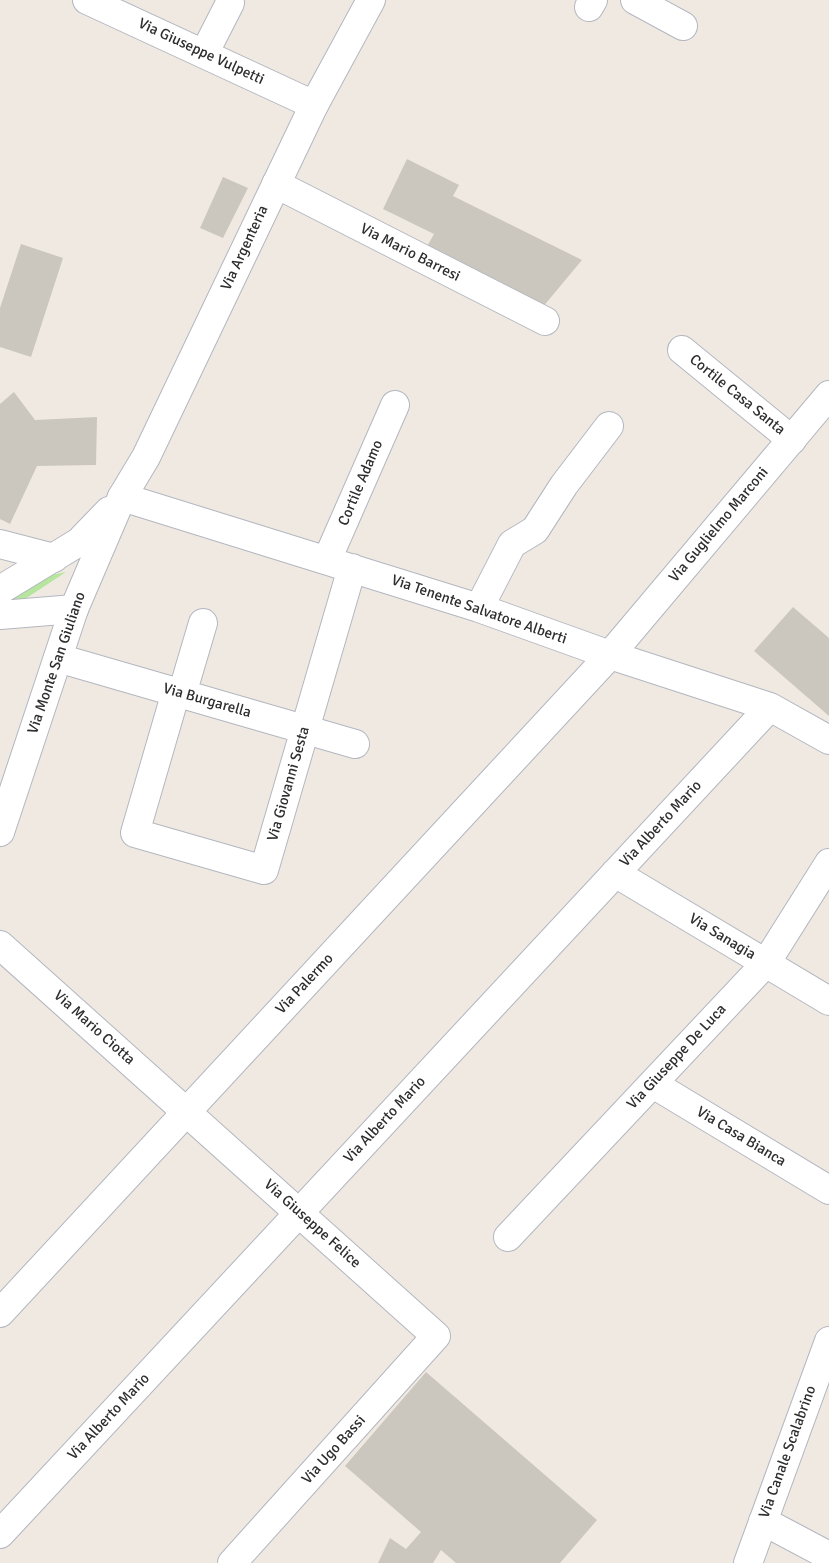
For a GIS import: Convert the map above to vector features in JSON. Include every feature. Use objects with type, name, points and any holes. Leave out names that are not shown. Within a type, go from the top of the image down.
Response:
[{"type":"street","name":"Via Argenteria","points":[[122,497],[146,457],[314,105],[371,0]]},
{"type":"street","points":[[635,0],[683,26]]},
{"type":"street","name":"Via Giuseppe Vulpetti","points":[[101,3],[204,54],[314,105]]},
{"type":"street","points":[[204,54],[230,3]]},
{"type":"street","name":"Via Mario Barresi","points":[[276,184],[545,321]]},
{"type":"street","name":"Cortile Casa Santa","points":[[682,350],[792,440]]},
{"type":"street","name":"Via Guglielmo Marconi","points":[[610,655],[829,395]]},
{"type":"street","name":"Cortile Adamo","points":[[340,564],[394,405]]},
{"type":"street","points":[[479,608],[512,544],[535,530],[564,485],[609,426]]},
{"type":"street","points":[[0,590],[79,542],[122,497]]},
{"type":"street","name":"Via Tenente Salvatore Alberti","points":[[122,497],[479,608],[610,655],[770,707],[829,740]]},
{"type":"street","name":"Via Monte San Giuliano","points":[[0,832],[74,608],[122,497]]},
{"type":"street","points":[[0,544],[54,558]]},
{"type":"street","name":"Via Giovanni Sesta","points":[[179,693],[135,833],[264,870],[305,730],[340,564]]},
{"type":"street","points":[[0,616],[74,608]]},
{"type":"street","points":[[179,693],[203,622]]},
{"type":"street","name":"Via Palermo","points":[[0,1312],[610,655]]},
{"type":"street","name":"Via Burgarella","points":[[58,658],[355,744]]},
{"type":"street","name":"Via Alberto Mario","points":[[0,1534],[770,707]]},
{"type":"street","name":"Via Giuseppe De Luca","points":[[508,1237],[766,962],[829,863]]},
{"type":"street","name":"Via Sanagia","points":[[615,873],[829,1001]]},
{"type":"street","name":"Via Mario Ciotta","points":[[0,945],[187,1111]]},
{"type":"street","name":"Via Casa Bianca","points":[[653,1084],[829,1190]]},
{"type":"street","name":"Via Giuseppe Felice","points":[[187,1111],[436,1336]]},
{"type":"street","name":"Via Ugo Bassi","points":[[232,1563],[436,1336]]},
{"type":"street","name":"Via Canale Scalabrino","points":[[748,1563],[829,1341]]},
{"type":"street","points":[[763,1521],[829,1556]]},
{"type":"green space","points":[[66,572],[25,599],[6,601],[42,577]]},
{"type":"building","points":[[407,159],[459,185],[453,196],[582,260],[542,308],[425,250],[434,234],[383,209]]},
{"type":"building","points":[[223,177],[248,188],[223,238],[200,228]]},
{"type":"building","points":[[21,244],[63,258],[31,357],[0,347],[0,308]]},
{"type":"building","points":[[14,392],[35,420],[97,417],[96,465],[37,466],[10,524],[0,519],[0,404]]},
{"type":"building","points":[[793,607],[829,638],[829,716],[754,651]]},
{"type":"building","points":[[426,1372],[597,1520],[560,1563],[456,1563],[441,1550],[433,1563],[378,1563],[390,1538],[406,1549],[421,1532],[345,1466]]}]
